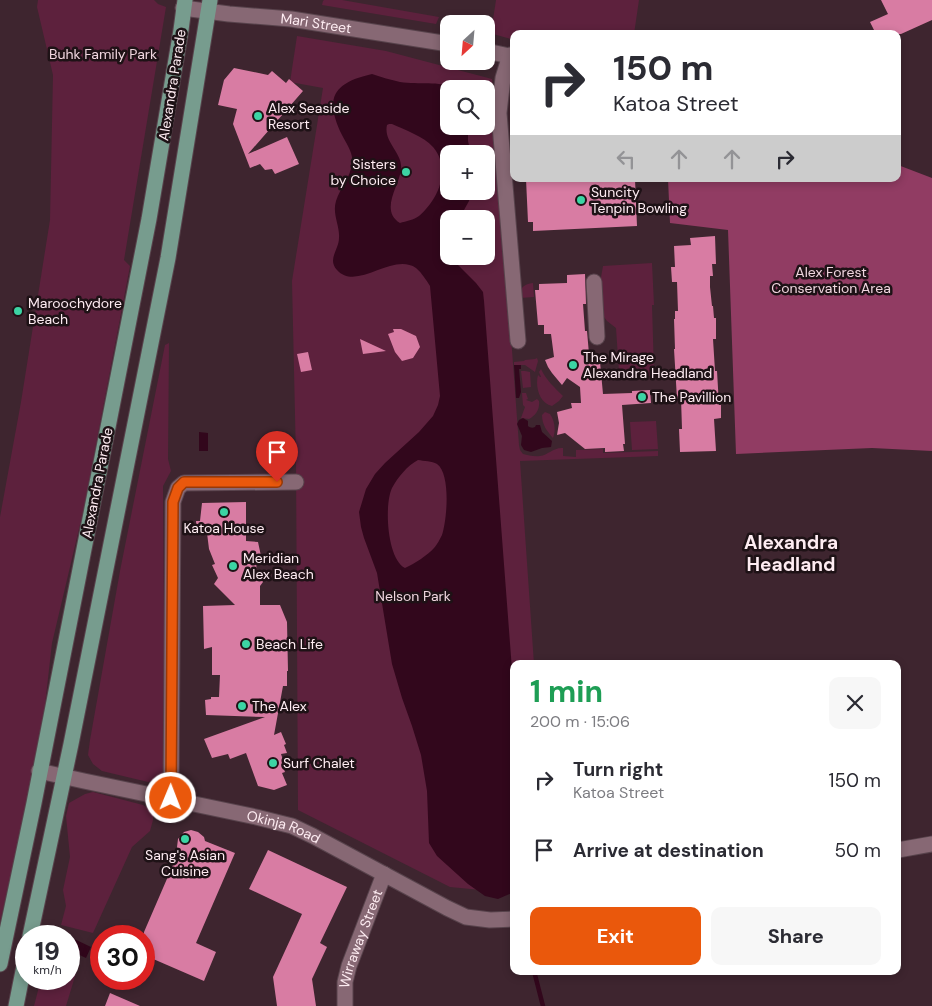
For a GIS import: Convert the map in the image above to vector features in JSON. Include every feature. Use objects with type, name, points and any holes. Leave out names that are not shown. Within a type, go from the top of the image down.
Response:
[{"type":"main road","name":"Alexandra Parade","points":[[0,964],[149,219],[184,4]]},
{"type":"main road","name":"Alexandra Parade","points":[[32,925],[64,777],[168,258],[209,6]]},
{"type":"main road","points":[[16,1006],[19,990]]},
{"type":"street","name":"Mari Street","points":[[184,4],[209,6],[229,14],[291,19],[440,43]]},
{"type":"street","points":[[495,53],[510,56]]},
{"type":"street","points":[[510,60],[502,78],[499,113],[518,341]]},
{"type":"street","points":[[594,282],[597,338]]},
{"type":"street","points":[[171,798],[173,502],[178,488],[184,482],[296,482]]},
{"type":"street","name":"Okinja Road","points":[[40,770],[64,777],[171,798],[292,826],[447,908],[466,916],[490,920],[510,919]]},
{"type":"street","points":[[901,849],[932,844]]},
{"type":"street","name":"Wirraway Street","points":[[345,1006],[345,982],[349,966],[384,874]]},
{"type":"green space","name":"Buhk Family Park","points":[[38,0],[154,0],[166,7],[124,260],[130,266],[83,512],[52,643],[45,705],[20,834],[0,922],[0,517],[21,402],[50,220],[53,75],[37,7]]},
{"type":"green space","points":[[324,0],[342,0],[439,17],[436,24],[322,5]]},
{"type":"green space","points":[[496,0],[639,0],[635,30],[510,30],[510,39],[495,35],[494,15]]},
{"type":"green space","name":"Nelson Park","points":[[297,36],[386,51],[440,65],[440,70],[458,70],[492,79],[440,80],[440,135],[495,135],[495,120],[520,450],[523,454],[538,456],[563,448],[563,456],[576,457],[576,450],[603,449],[603,453],[658,451],[658,456],[520,461],[534,660],[510,660],[510,893],[450,887],[298,810],[296,459],[292,281],[323,88],[290,82]]},
{"type":"green space","name":"Alex Forest Conservation Area","points":[[901,166],[932,178],[932,451],[872,448],[736,454],[728,230],[670,223],[668,182],[901,182]]},
{"type":"green space","points":[[652,263],[654,372],[650,376],[623,377],[619,372],[616,328],[604,317],[600,283],[603,266]]},
{"type":"green space","points":[[533,283],[534,297],[520,298],[522,288],[527,284]]},
{"type":"green space","points":[[169,343],[168,459],[171,471],[163,486],[165,764],[161,776],[156,780],[148,782],[102,771],[93,764],[88,755],[120,571],[165,345]]},
{"type":"green space","points":[[537,358],[535,372],[525,365],[514,365],[514,362]]},
{"type":"green space","points":[[541,369],[548,380],[563,396],[552,406],[544,401],[539,394],[537,379],[538,375],[541,377],[539,372]]},
{"type":"green space","points":[[521,371],[530,372],[531,387],[523,388]]},
{"type":"green space","points":[[522,393],[526,393],[528,399],[526,400],[532,402],[537,399],[539,401],[537,411],[529,419],[521,418],[525,407],[523,405]]},
{"type":"green space","points":[[545,412],[550,414],[554,423],[553,438],[543,422],[542,415]]},
{"type":"green space","points":[[656,421],[658,449],[632,450],[630,422]]},
{"type":"green space","points":[[93,792],[143,805],[153,815],[150,831],[132,847],[97,925],[90,925],[90,932],[80,930],[80,925],[61,925],[66,906],[63,890],[70,857],[66,816],[69,803],[85,794]]},
{"type":"green space","points":[[38,990],[71,990],[66,1006],[34,1006]]},
{"type":"shaded area","points":[[372,74],[400,82],[440,85],[440,135],[468,135],[469,145],[440,145],[440,159],[429,143],[392,124],[387,125],[388,137],[401,163],[400,175],[391,204],[394,218],[400,223],[417,217],[432,202],[440,184],[440,200],[469,200],[464,210],[440,210],[440,265],[458,265],[483,292],[511,660],[510,894],[498,899],[485,896],[468,884],[437,856],[429,843],[427,791],[421,755],[392,664],[377,573],[361,527],[359,512],[366,489],[375,474],[433,416],[440,396],[430,286],[422,274],[416,268],[407,264],[386,267],[354,277],[345,276],[334,266],[333,258],[339,242],[335,206],[350,173],[352,160],[334,111],[333,102],[341,88],[348,82]],"holes":[[[418,460],[435,463],[441,469],[446,487],[447,498],[442,535],[431,551],[417,562],[405,568],[399,563],[394,554],[389,531],[388,506],[392,488],[400,476],[414,462]]]},
{"type":"shaded area","points":[[514,365],[521,365],[521,369],[519,369],[521,392],[519,398],[516,398]]},
{"type":"shaded area","points":[[523,418],[528,421],[528,426],[530,427],[533,428],[536,425],[540,425],[542,432],[552,441],[551,447],[531,452],[524,450],[521,445],[522,436],[517,424]]},
{"type":"shaded area","points":[[199,432],[208,433],[208,451],[199,451]]},
{"type":"shaded area","points":[[80,942],[90,946],[86,958],[80,955]]},
{"type":"building","points":[[881,0],[932,0],[932,20],[901,34],[901,30],[874,30],[870,22],[888,14]]},
{"type":"building","name":"Alex Seaside Resort","points":[[234,68],[268,75],[272,71],[286,83],[289,79],[303,91],[248,154],[287,137],[299,164],[275,174],[272,169],[265,170],[260,164],[250,168],[233,124],[237,109],[218,105],[224,80]]},
{"type":"building","name":"Suncity Tenpin Bowling","points":[[526,182],[635,182],[637,226],[533,231],[533,222],[528,222]]},
{"type":"building","points":[[715,236],[716,264],[712,264],[713,276],[710,276],[710,287],[714,318],[716,318],[716,339],[713,339],[719,405],[721,405],[721,418],[714,419],[716,451],[680,452],[679,429],[682,429],[681,398],[677,399],[674,349],[674,319],[675,311],[678,311],[677,282],[672,282],[671,267],[675,267],[674,246],[691,245],[690,238]]},
{"type":"building","name":"The Mirage Alexandra Headland","points":[[585,274],[586,304],[583,304],[585,331],[587,331],[589,354],[594,363],[600,362],[603,394],[650,390],[651,403],[622,405],[624,451],[605,452],[605,448],[585,449],[565,433],[557,435],[559,423],[557,412],[572,408],[571,403],[581,403],[580,387],[567,378],[562,385],[548,367],[545,360],[554,357],[551,334],[544,334],[544,325],[538,325],[535,290],[539,290],[539,284],[567,283],[567,275]]},
{"type":"building","points":[[393,329],[401,329],[416,336],[420,347],[413,358],[402,361],[395,352],[388,334],[394,332]]},
{"type":"building","points":[[360,339],[386,351],[363,354]]},
{"type":"building","points":[[308,352],[312,370],[301,372],[297,354]]},
{"type":"building","points":[[246,502],[246,541],[258,542],[261,556],[256,562],[257,573],[263,578],[260,586],[260,605],[280,605],[287,622],[287,686],[283,686],[274,735],[281,732],[286,744],[284,745],[287,753],[281,754],[285,766],[283,767],[285,772],[282,773],[287,785],[274,790],[258,786],[246,753],[230,759],[228,754],[212,758],[204,739],[265,717],[206,715],[205,700],[211,699],[211,697],[219,697],[220,675],[212,675],[212,647],[204,649],[203,606],[235,605],[214,584],[218,578],[212,565],[215,564],[209,549],[207,533],[197,534],[196,521],[200,521],[202,503]]},
{"type":"building","points":[[191,830],[198,832],[204,837],[205,841],[235,853],[196,943],[216,952],[204,981],[155,960],[155,925],[147,925],[179,851],[177,847],[178,839],[184,832]]},
{"type":"building","points":[[268,850],[347,887],[320,943],[327,947],[312,979],[316,1006],[277,1006],[273,977],[302,914],[249,889]]},
{"type":"building","points":[[110,993],[140,1006],[105,1006]]},
{"type":"waterway","points":[[535,975],[543,1006]]},
{"type":"place","name":"Alex Seaside Resort","points":[[258,116]]},
{"type":"place","name":"Sisters by Choice","points":[[406,172]]},
{"type":"place","name":"Suncity Tenpin Bowling","points":[[581,200]]},
{"type":"place","name":"Maroochydore Beach","points":[[18,311]]},
{"type":"place","name":"The Mirage Alexandra Headland","points":[[573,365]]},
{"type":"place","name":"The Pavillion","points":[[642,397]]},
{"type":"place","name":"Katoa House","points":[[224,512]]},
{"type":"place","name":"Meridian Alex Beach","points":[[233,566]]},
{"type":"place","name":"Beach Life","points":[[246,644]]},
{"type":"place","name":"The Alex","points":[[242,706]]},
{"type":"place","name":"Surf Chalet","points":[[273,763]]},
{"type":"place","name":"Sang's Asian Cuisine","points":[[185,839]]},
{"type":"district","name":"Alexandra Headland","points":[[791,553]]},
{"type":"route","points":[[171,798],[173,502],[178,488],[184,482],[277,482]]}]
